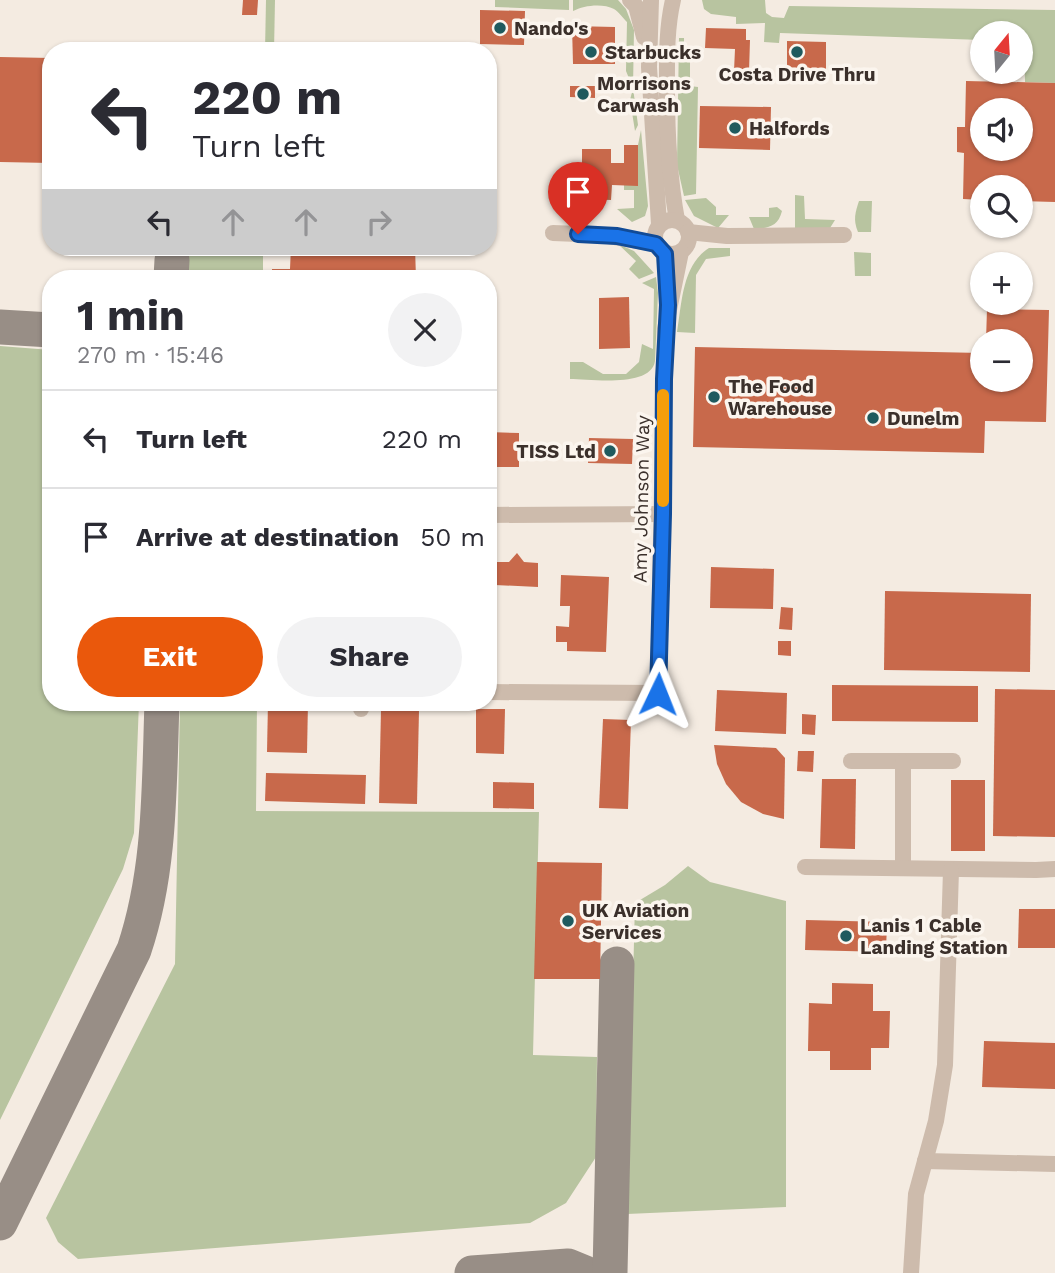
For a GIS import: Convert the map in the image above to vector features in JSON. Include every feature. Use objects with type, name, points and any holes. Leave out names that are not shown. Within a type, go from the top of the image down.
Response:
[{"type":"street","name":"Amy Johnson Way","points":[[630,0],[638,13],[649,67],[671,238]]},
{"type":"street","name":"Amy Johnson Way","points":[[649,67],[651,0]]},
{"type":"street","name":"Amy Johnson Way","points":[[497,692],[658,694],[664,379],[671,238],[667,46],[673,0]]},
{"type":"street","points":[[553,233],[603,234],[632,230],[671,238],[845,235]]},
{"type":"street","points":[[497,515],[663,514]]},
{"type":"street","points":[[851,761],[953,761]]},
{"type":"street","points":[[903,762],[903,868]]},
{"type":"street","points":[[805,867],[1055,869]]},
{"type":"street","points":[[911,1273],[916,1194],[942,1095],[945,1065],[951,870]]},
{"type":"street","points":[[925,1161],[1055,1164]]},
{"type":"green space","points":[[266,0],[275,0],[274,42],[265,42]]},
{"type":"green space","points":[[495,0],[569,0],[569,10],[495,7]]},
{"type":"green space","points":[[573,0],[618,0],[626,9],[634,30],[633,88],[626,71],[627,22],[610,7],[588,6],[573,11]]},
{"type":"green space","points":[[702,0],[765,0],[766,13],[772,17],[784,18],[789,6],[1055,10],[1055,83],[1033,82],[1033,21],[970,21],[970,40],[780,33],[779,43],[764,42],[765,23],[736,24],[736,17],[711,14],[704,9]]},
{"type":"green space","points":[[679,38],[684,38],[684,55],[690,55],[690,86],[698,87],[696,194],[684,196],[677,165]]},
{"type":"green space","points":[[633,88],[638,125],[635,131],[630,100]]},
{"type":"green space","points":[[641,130],[648,206],[645,216],[632,222],[617,209],[634,208],[634,190],[624,190],[624,185],[638,185],[638,145]]},
{"type":"green space","points":[[795,195],[804,196],[805,219],[835,220],[830,228],[795,229]]},
{"type":"green space","points":[[706,198],[716,207],[716,215],[729,215],[718,228],[694,216],[685,200]]},
{"type":"green space","points":[[859,201],[872,201],[871,232],[858,232],[855,216]]},
{"type":"green space","points":[[777,207],[782,211],[775,223],[754,229],[749,217],[769,217],[769,208]]},
{"type":"green space","points":[[618,244],[634,251],[654,273],[639,279],[629,269],[636,261]]},
{"type":"green space","points":[[709,248],[730,248],[730,256],[706,259],[696,275],[695,333],[677,332],[688,274],[700,255]]},
{"type":"green space","points":[[854,252],[871,253],[871,276],[855,276]]},
{"type":"green space","points":[[189,256],[263,256],[263,270],[188,270]]},
{"type":"green space","points":[[656,277],[658,293],[655,361],[651,370],[632,379],[570,379],[570,362],[583,362],[603,374],[626,374],[639,362],[642,344],[653,349],[654,289],[642,283]]},
{"type":"green space","points":[[0,346],[42,349],[42,711],[139,711],[134,833],[123,869],[0,1120]]},
{"type":"green space","points":[[180,711],[257,711],[256,811],[539,812],[533,1055],[597,1057],[596,1157],[566,1203],[530,1223],[78,1259],[58,1242],[46,1218],[175,964]]},
{"type":"green space","points":[[688,866],[710,882],[786,901],[786,1207],[627,1214],[635,903],[665,885]]},
{"type":"building","points":[[243,0],[258,0],[257,15],[242,15]]},
{"type":"building","points":[[480,10],[525,11],[524,45],[480,42]]},
{"type":"building","points":[[572,26],[615,27],[615,64],[573,64]]},
{"type":"building","points":[[706,28],[746,29],[746,40],[750,40],[749,72],[734,71],[735,49],[705,48]]},
{"type":"building","points":[[787,41],[826,42],[826,77],[787,77]]},
{"type":"building","points":[[0,57],[42,58],[42,163],[0,162]]},
{"type":"building","points":[[966,81],[970,81],[970,84],[1055,83],[1055,202],[1033,201],[1033,175],[970,175],[970,199],[963,199],[964,153],[957,152],[957,127],[965,127]]},
{"type":"building","name":"Morrisons Carwash","points":[[570,86],[595,86],[595,98],[570,97]]},
{"type":"building","name":"Halfords","points":[[700,106],[771,107],[770,150],[699,148]]},
{"type":"building","points":[[624,145],[638,145],[638,186],[612,185],[611,200],[582,199],[582,149],[611,149],[611,163],[624,163]]},
{"type":"building","points":[[291,256],[415,256],[416,270],[272,270],[290,269]]},
{"type":"building","points":[[629,297],[630,348],[599,349],[599,298]]},
{"type":"building","points":[[1033,310],[1049,310],[1046,422],[985,421],[984,453],[693,447],[695,347],[970,353],[970,392],[1033,392],[1033,329],[986,329],[987,315],[1033,315]]},
{"type":"building","points":[[497,432],[519,433],[519,467],[497,467]]},
{"type":"building","name":"TISS Ltd","points":[[589,438],[633,439],[632,464],[588,463]]},
{"type":"building","points":[[517,553],[524,562],[538,563],[538,587],[497,585],[497,562],[509,562]]},
{"type":"building","points":[[711,567],[774,569],[773,609],[710,608]]},
{"type":"building","points":[[561,575],[609,577],[606,652],[567,651],[567,642],[556,642],[556,626],[569,627],[570,606],[560,606]]},
{"type":"building","points":[[885,591],[1031,594],[1030,672],[884,670]]},
{"type":"building","points":[[781,607],[793,608],[792,630],[779,629]]},
{"type":"building","points":[[778,641],[791,641],[791,656],[778,655]]},
{"type":"building","points":[[832,685],[978,686],[978,722],[832,721]]},
{"type":"building","points":[[995,689],[1055,690],[1055,837],[993,836]]},
{"type":"building","points":[[717,690],[787,693],[786,734],[715,731]]},
{"type":"building","points":[[505,709],[504,754],[476,753],[476,711]]},
{"type":"building","points":[[268,711],[308,711],[307,753],[267,752]]},
{"type":"building","points":[[381,711],[419,711],[417,804],[379,803]]},
{"type":"building","points":[[802,714],[816,715],[815,735],[802,734]]},
{"type":"building","points":[[603,719],[631,720],[628,809],[599,808]]},
{"type":"building","points":[[714,745],[776,748],[785,758],[784,819],[763,814],[741,802],[726,784],[717,764]]},
{"type":"building","points":[[798,751],[814,751],[813,772],[797,771]]},
{"type":"building","points":[[266,773],[366,775],[365,804],[265,801]]},
{"type":"building","points":[[822,779],[856,779],[855,849],[820,848]]},
{"type":"building","points":[[951,780],[985,780],[985,851],[951,851]]},
{"type":"building","points":[[493,782],[534,783],[534,809],[493,808]]},
{"type":"building","name":"UK Aviation Services","points":[[537,862],[602,863],[600,979],[534,979]]},
{"type":"building","points":[[1019,909],[1055,909],[1055,948],[1018,948]]},
{"type":"building","name":"Lanis 1 Cable Landing Station","points":[[806,920],[887,922],[886,952],[805,950]]},
{"type":"building","points":[[832,983],[873,984],[873,1011],[890,1011],[889,1048],[871,1048],[871,1070],[830,1070],[830,1051],[808,1051],[809,1003],[832,1004]]},
{"type":"building","points":[[984,1041],[1055,1043],[1055,1089],[982,1087]]},
{"type":"taxiway","points":[[171,270],[172,260]]},
{"type":"taxiway","points":[[0,327],[42,329]]},
{"type":"taxiway","points":[[0,1223],[134,950],[143,920],[154,858],[162,711]]},
{"type":"taxiway","points":[[610,1273],[617,964]]},
{"type":"taxiway","points":[[472,1273],[568,1266],[585,1273]]},
{"type":"slow traffic","points":[[663,395],[663,501]]},
{"type":"place","name":"Nando's","points":[[500,28]]},
{"type":"place","name":"Starbucks","points":[[591,52]]},
{"type":"place","name":"Costa Drive Thru","points":[[797,52]]},
{"type":"place","name":"Morrisons Carwash","points":[[583,94]]},
{"type":"place","name":"Halfords","points":[[735,128]]},
{"type":"place","name":"The Food Warehouse","points":[[714,397]]},
{"type":"place","name":"Dunelm","points":[[873,418]]},
{"type":"place","name":"TISS Ltd","points":[[610,451]]},
{"type":"place","name":"UK Aviation Services","points":[[568,921]]},
{"type":"place","name":"Lanis 1 Cable Landing Station","points":[[846,936]]},
{"type":"route","points":[[578,234],[603,234],[656,244],[665,254],[668,305],[665,328],[658,694]]}]
